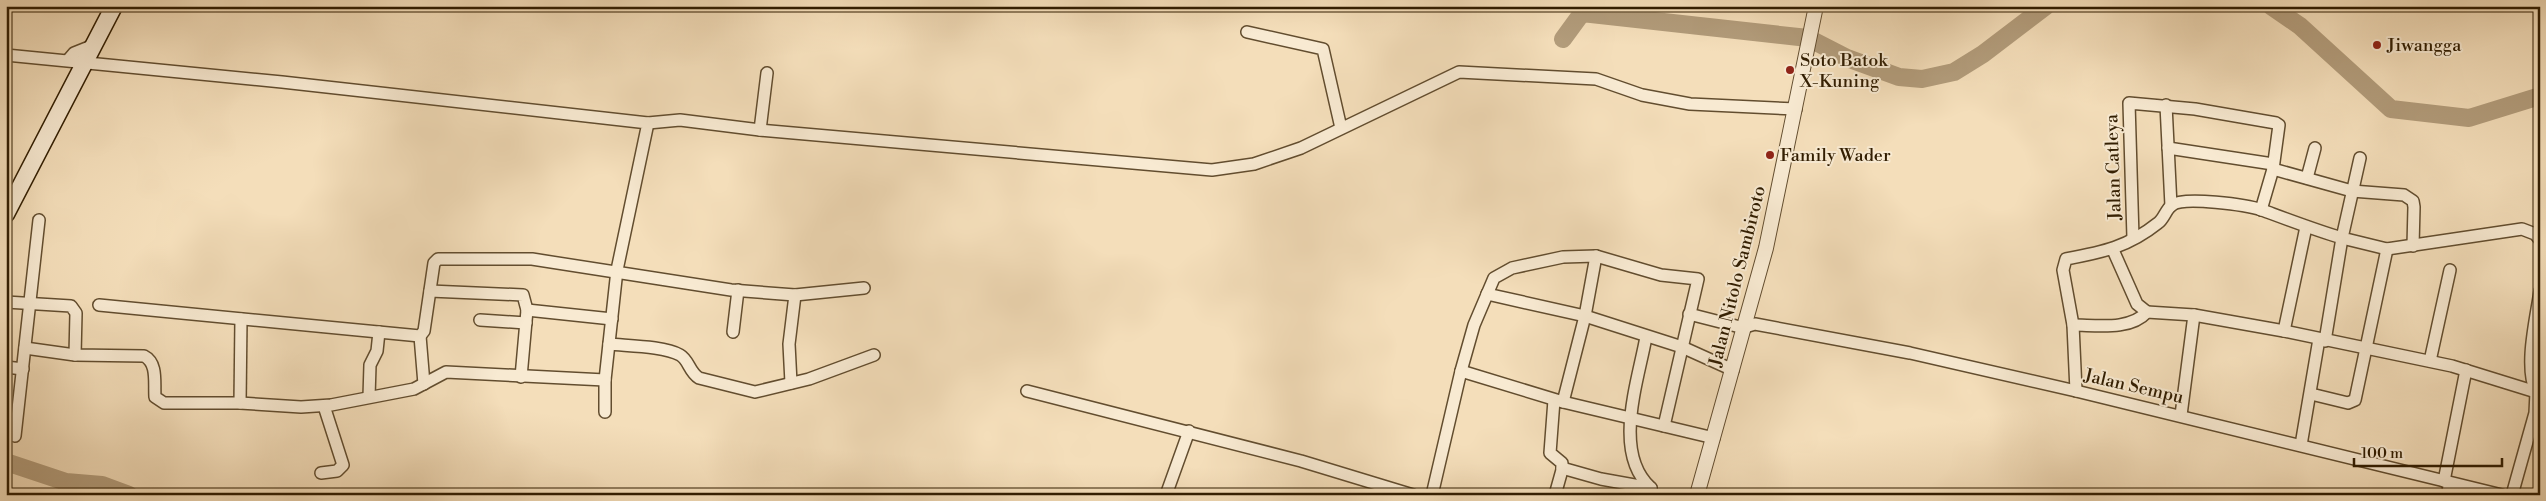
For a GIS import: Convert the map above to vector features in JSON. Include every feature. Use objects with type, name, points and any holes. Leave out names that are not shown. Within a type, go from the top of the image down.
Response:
[{"type":"main road","points":[[6,214],[114,6]]},
{"type":"street","name":"Jalan Nitolo Sambiroto","points":[[1697,495],[1748,323],[1796,109],[1814,13]]},
{"type":"street","points":[[1247,32],[1323,50],[1340,128]]},
{"type":"street","points":[[68,60],[74,53],[94,46]]},
{"type":"street","points":[[6,56],[68,60],[648,123],[672,120],[760,130],[1212,170],[1254,164],[1301,148],[1459,72],[1596,78],[1642,95],[1690,104],[1796,109]]},
{"type":"street","points":[[760,130],[768,72]]},
{"type":"street","name":"Jalan Catleya","points":[[2133,238],[2128,104],[2166,105]]},
{"type":"street","points":[[2076,390],[2073,325],[2063,270],[2066,259],[2112,250],[2160,221],[2171,206],[2166,105],[2279,125],[2273,166],[2261,210]]},
{"type":"street","points":[[604,412],[605,380],[617,270],[648,123]]},
{"type":"street","points":[[2168,148],[2273,166],[2352,191],[2404,196],[2413,201],[2413,246]]},
{"type":"street","points":[[2307,178],[2315,148]]},
{"type":"street","points":[[2301,445],[2342,238],[2350,221],[2352,191],[2360,158]]},
{"type":"street","points":[[2171,206],[2191,201],[2212,202],[2261,210],[2306,227],[2387,249],[2512,229],[2522,229],[2535,234],[2540,240]]},
{"type":"street","points":[[15,436],[39,220]]},
{"type":"street","points":[[2284,331],[2306,227]]},
{"type":"street","points":[[2310,394],[2353,403],[2357,397],[2387,249]]},
{"type":"street","points":[[2112,250],[2137,304],[2146,312],[2194,315],[2284,331],[2430,361],[2466,370],[2538,393]]},
{"type":"street","points":[[1432,495],[1461,371],[1474,325],[1494,278],[1512,268],[1563,256],[1596,256],[1661,275],[1698,279],[1664,426]]},
{"type":"street","points":[[1555,495],[1562,463],[1550,453],[1559,401],[1585,316],[1596,256]]},
{"type":"street","points":[[424,384],[420,336],[424,331],[434,263],[438,259],[532,259],[617,270],[738,290],[795,295],[864,288]]},
{"type":"street","points":[[2430,361],[2450,270]]},
{"type":"street","points":[[430,290],[520,294],[525,297],[527,310],[522,377]]},
{"type":"street","points":[[733,332],[738,290]]},
{"type":"street","points":[[2512,495],[2535,413],[2538,393],[2532,382],[2536,363],[2540,291]]},
{"type":"street","points":[[1487,294],[1585,316],[1682,347],[1733,370]]},
{"type":"street","points":[[791,383],[789,344],[795,295]]},
{"type":"street","points":[[6,302],[71,306],[74,309],[75,355]]},
{"type":"street","points":[[99,305],[420,336]]},
{"type":"street","points":[[527,310],[612,319]]},
{"type":"street","points":[[2073,325],[2126,323],[2136,321],[2146,312]]},
{"type":"street","name":"Jalan Sempu","points":[[1689,314],[1910,353],[2181,415],[2502,495]]},
{"type":"street","points":[[2181,415],[2194,315]]},
{"type":"street","points":[[240,403],[241,319]]},
{"type":"street","points":[[480,320],[526,324]]},
{"type":"street","points":[[369,397],[370,364],[377,351],[379,332]]},
{"type":"street","points":[[1646,337],[1631,419],[1630,447],[1640,478],[1650,491]]},
{"type":"street","points":[[610,344],[672,351],[686,360],[692,374],[699,378],[750,391],[810,379],[874,355]]},
{"type":"street","points":[[25,348],[75,355],[144,356],[151,359],[154,366],[155,397],[164,403],[324,406],[414,389],[437,375],[446,372],[605,380]]},
{"type":"street","points":[[6,367],[23,369]]},
{"type":"street","points":[[2447,495],[2447,482],[2466,370]]},
{"type":"street","points":[[1461,371],[1559,401],[1714,438]]},
{"type":"street","points":[[1027,391],[1301,461],[1414,495]]},
{"type":"street","points":[[321,473],[337,472],[344,465],[324,406]]},
{"type":"street","points":[[1166,495],[1188,432]]},
{"type":"street","points":[[1562,468],[1650,491]]},
{"type":"waterway","points":[[1563,39],[1582,13],[1808,38],[1847,58],[1899,77],[1922,79],[1954,72],[1983,54],[2046,6]]},
{"type":"waterway","points":[[2271,6],[2300,26],[2391,109],[2469,118],[2540,96]]},
{"type":"waterway","points":[[6,462],[66,482],[102,485],[129,495]]},
{"type":"place","name":"Jiwangga","points":[[2377,45]]},
{"type":"place","name":"Soto Batok X-Kuning","points":[[1790,70]]},
{"type":"place","name":"Family Wader","points":[[1770,155]]}]
